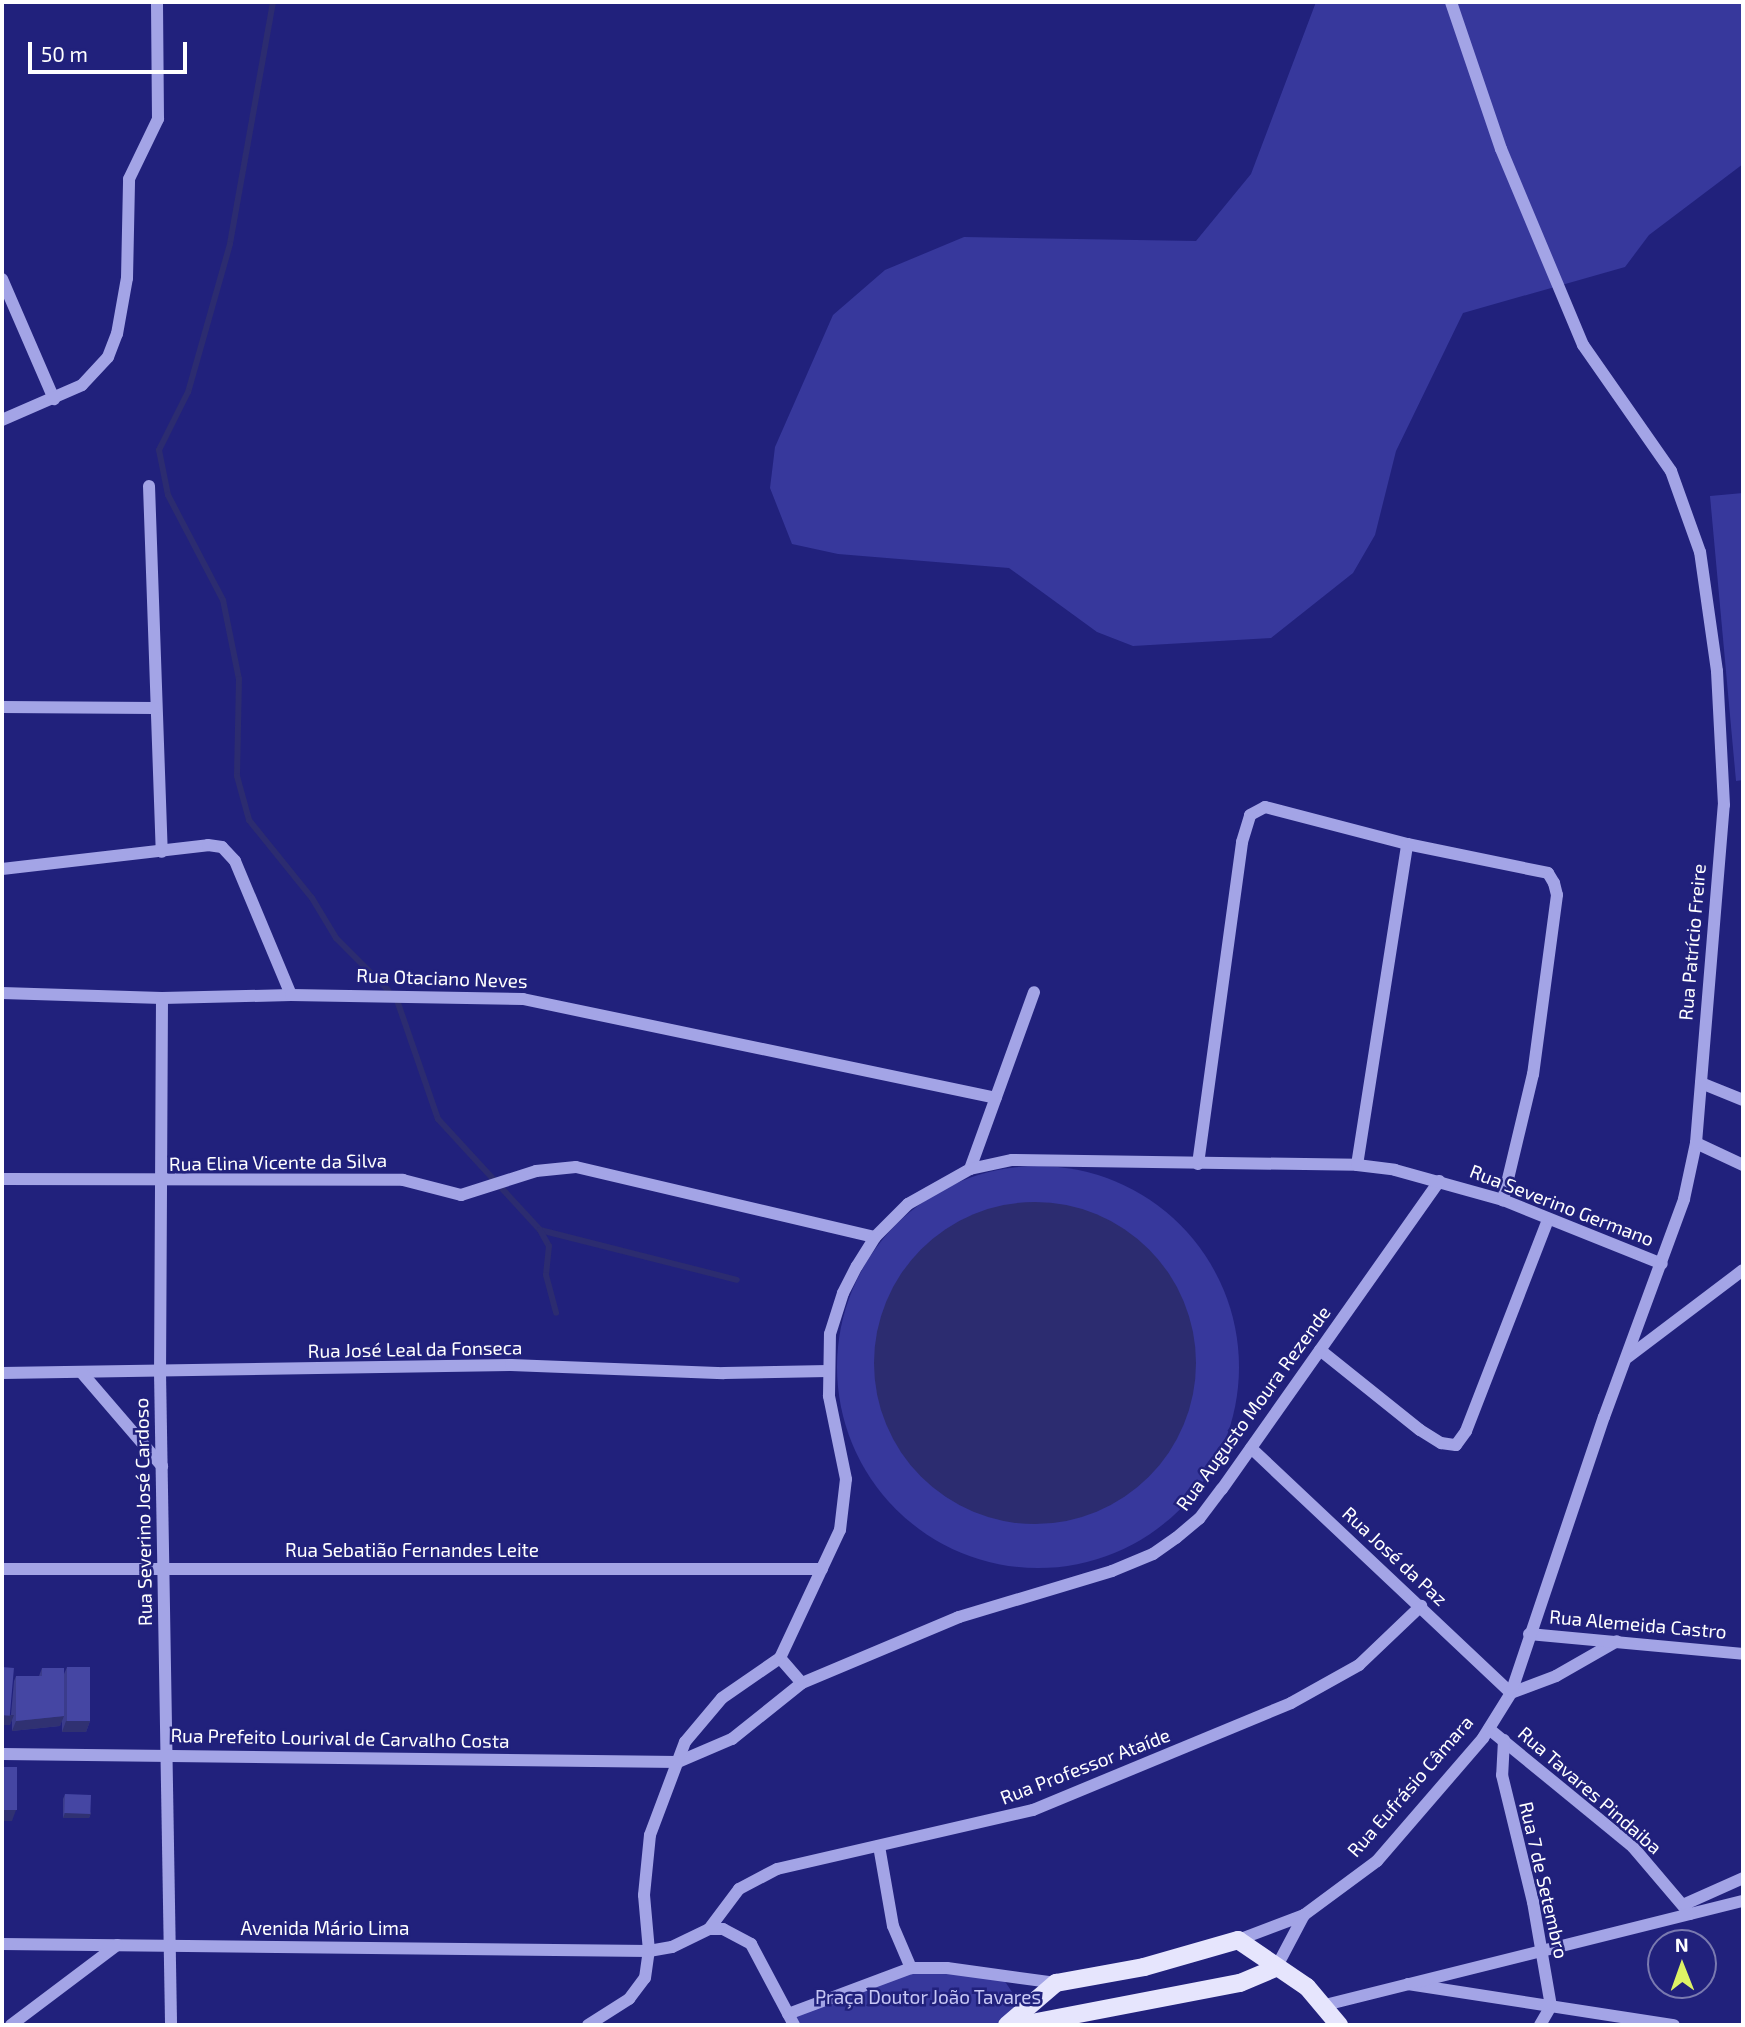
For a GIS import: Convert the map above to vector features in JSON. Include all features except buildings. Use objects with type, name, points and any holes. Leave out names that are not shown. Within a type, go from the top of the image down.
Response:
[{"type":"main road","points":[[1238,1940],[1307,1987],[1325,2005],[1339,2025]]},
{"type":"main road","name":"Rua Eufrásio Câmara","points":[[1056,1983],[1144,1967],[1238,1940]]},
{"type":"main road","points":[[1021,2025],[1240,1983],[1276,1968]]},
{"type":"main road","points":[[1007,2025],[1056,1983]]},
{"type":"street","points":[[2,420],[54,399],[94,375],[117,334],[127,278],[129,179],[158,119],[157,2]]},
{"type":"street","name":"Rua Patrício Freire","points":[[1451,2],[1500,149],[1583,345],[1671,471],[1689,513],[1711,609],[1724,805],[1696,1143],[1662,1264],[1628,1357]]},
{"type":"street","points":[[2,279],[54,399]]},
{"type":"street","points":[[149,486],[154,708],[162,852]]},
{"type":"street","points":[[2,707],[154,708]]},
{"type":"street","points":[[1198,1164],[1246,825],[1250,815],[1265,807],[1406,844],[1548,873],[1556,888],[1532,1074],[1503,1200]]},
{"type":"street","points":[[1357,1165],[1406,844]]},
{"type":"street","points":[[2,869],[216,845],[229,853],[291,995]]},
{"type":"street","points":[[970,1169],[1034,992]]},
{"type":"street","name":"Rua Otaciano Neves","points":[[2,993],[162,998],[461,995],[551,1003],[996,1098]]},
{"type":"street","name":"Rua Severino José Cardoso","points":[[162,998],[160,1372],[171,2025]]},
{"type":"street","points":[[1701,1083],[1743,1100]]},
{"type":"street","points":[[1696,1143],[1743,1165]]},
{"type":"street","name":"Rua Severino Germano","points":[[780,1658],[822,1569],[845,1507],[846,1479],[828,1371],[831,1334],[843,1293],[875,1237],[908,1204],[970,1169],[1032,1160],[1357,1165],[1439,1181],[1503,1200],[1662,1264]]},
{"type":"street","name":"Rua Elina Vicente da Silva","points":[[2,1179],[159,1183],[403,1180],[461,1195],[536,1171],[593,1169],[875,1237]]},
{"type":"street","name":"Rua Augusto Moura Rezende","points":[[678,1762],[732,1739],[802,1683],[947,1622],[1153,1554],[1199,1519],[1439,1181]]},
{"type":"street","points":[[1320,1350],[1420,1430],[1441,1443],[1456,1445],[1466,1431],[1548,1220]]},
{"type":"street","points":[[1628,1357],[1743,1270]]},
{"type":"street","name":"Rua Eufrásio Câmara","points":[[1238,1940],[1304,1915],[1377,1861],[1489,1729],[1511,1693],[1529,1634],[1628,1357]]},
{"type":"street","name":"Rua José Leal da Fonseca","points":[[2,1373],[82,1374],[511,1365],[724,1373],[828,1371]]},
{"type":"street","points":[[82,1374],[162,1466]]},
{"type":"street","name":"Rua José da Paz","points":[[1251,1448],[1511,1693]]},
{"type":"street","name":"Rua Sebatião Fernandes Leite","points":[[2,1569],[822,1569]]},
{"type":"street","name":"Rua Professor Ataíde","points":[[709,1929],[731,1897],[761,1877],[794,1864],[1033,1810],[1268,1713],[1339,1679],[1421,1606]]},
{"type":"street","name":"Rua Alemeida Castro","points":[[1529,1634],[1743,1654]]},
{"type":"street","points":[[1511,1693],[1556,1676],[1617,1641]]},
{"type":"street","points":[[588,2025],[640,1989],[649,1951],[644,1914],[648,1851],[690,1732],[704,1714],[780,1658],[802,1683]]},
{"type":"street","name":"Rua Tavares Pindaiba","points":[[1489,1729],[1633,1847],[1688,1909]]},
{"type":"street","name":"Rua 7 de Setembro","points":[[1504,1740],[1502,1775],[1541,1948],[1551,2006]]},
{"type":"street","name":"Rua Prefeito Lourival de Carvalho Costa","points":[[2,1754],[678,1762]]},
{"type":"street","points":[[649,1951],[672,1947],[709,1929],[732,1932],[751,1944],[791,2020],[911,1968],[893,1926],[879,1846]]},
{"type":"street","points":[[1688,1909],[1743,1878]]},
{"type":"street","points":[[1325,2005],[1688,1909],[1743,1901]]},
{"type":"street","points":[[1276,1968],[1304,1915]]},
{"type":"street","name":"Avenida Mário Lima","points":[[2,1944],[649,1951]]},
{"type":"street","points":[[11,2025],[117,1945]]},
{"type":"street","name":"Rua Eufrásio Câmara","points":[[911,1968],[990,1973],[1056,1983]]},
{"type":"street","points":[[1402,1983],[1674,2025]]},
{"type":"street","points":[[1540,2025],[1551,2006]]},
{"type":"green space","points":[[1316,2],[1743,2],[1743,164],[1649,235],[1625,267],[1463,313],[1396,451],[1375,535],[1353,573],[1271,638],[1133,646],[1097,632],[1009,568],[838,554],[792,544],[770,488],[775,447],[833,315],[885,270],[964,237],[1196,241],[1251,174]]},
{"type":"green space","points":[[1743,493],[1743,780],[1736,781],[1710,496]]},
{"type":"green space","points":[[1038,1166],[1077,1170],[1115,1181],[1150,1200],[1180,1225],[1205,1255],[1224,1290],[1235,1328],[1239,1367],[1235,1406],[1224,1444],[1205,1479],[1180,1509],[1150,1534],[1115,1553],[1077,1564],[1038,1568],[999,1564],[961,1553],[926,1534],[896,1509],[871,1479],[852,1444],[841,1406],[837,1367],[841,1328],[852,1290],[871,1255],[896,1225],[926,1200],[961,1181],[999,1170]]},
{"type":"green space","name":"Praça Doutor João Tavares","points":[[911,1968],[1002,1977],[1016,1998],[1016,2010],[1007,2025],[794,2025],[788,2014]]},
{"type":"shaded area","points":[[1035,1202],[1066,1205],[1097,1214],[1125,1229],[1149,1249],[1169,1273],[1184,1301],[1193,1332],[1196,1363],[1193,1394],[1184,1425],[1169,1453],[1149,1477],[1125,1497],[1097,1512],[1066,1521],[1035,1524],[1004,1521],[973,1512],[945,1497],[921,1477],[901,1453],[886,1425],[877,1394],[874,1363],[877,1332],[886,1301],[901,1273],[921,1249],[945,1229],[973,1214],[1004,1205]]},
{"type":"waterway","points":[[273,2],[230,244],[188,392],[159,450],[168,495],[223,600],[239,679],[237,776],[249,820],[312,898],[336,938],[388,990]]},
{"type":"waterway","points":[[398,1003],[438,1119],[540,1230],[737,1280]]},
{"type":"waterway","points":[[540,1230],[549,1246],[546,1275],[556,1313]]}]
